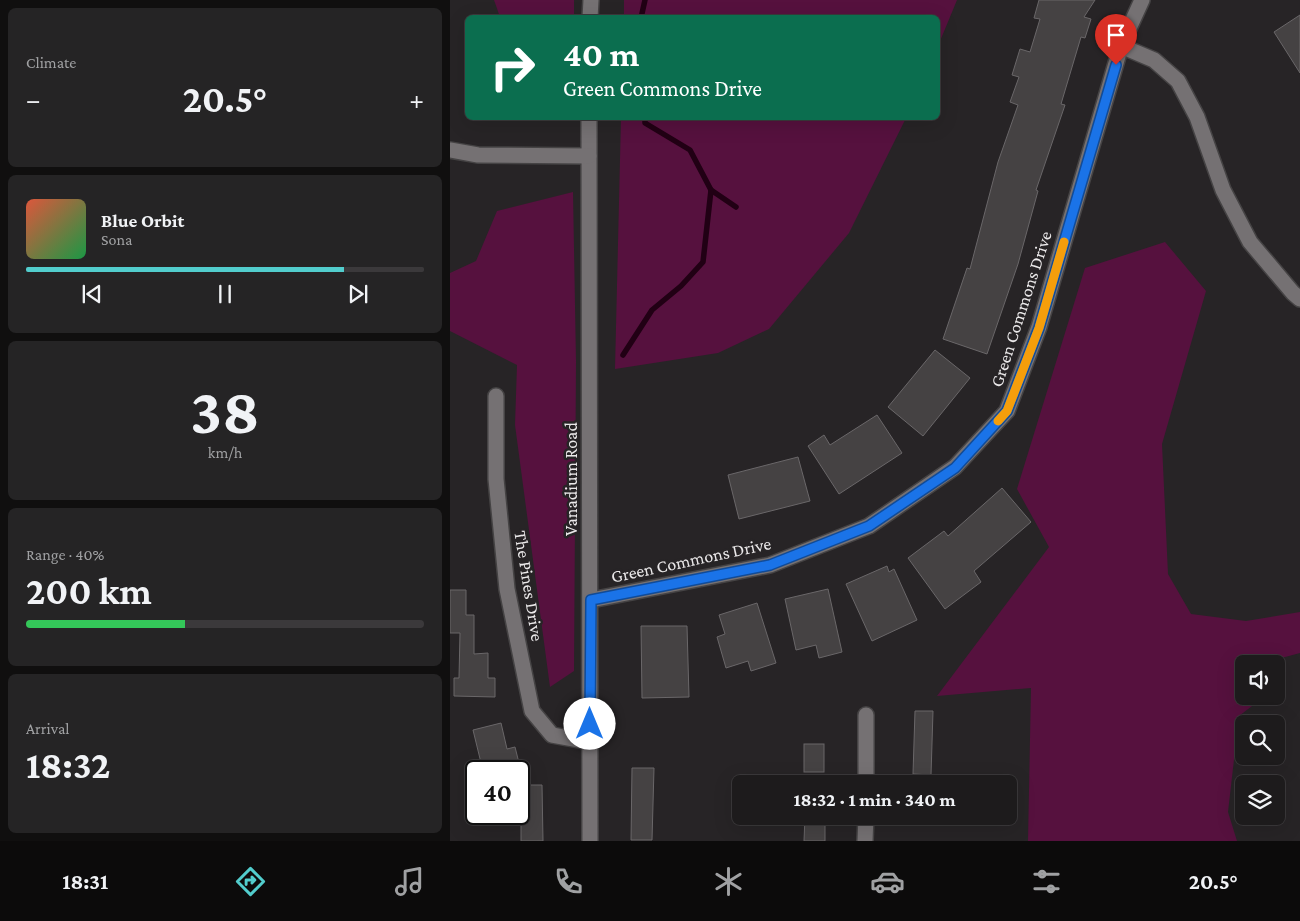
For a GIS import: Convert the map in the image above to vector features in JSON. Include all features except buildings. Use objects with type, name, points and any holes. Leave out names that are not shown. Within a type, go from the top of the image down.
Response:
[{"type":"street","points":[[590,15],[591,0]]},
{"type":"street","name":"Green Commons Drive","points":[[591,600],[770,565],[869,526],[955,468],[1007,411],[1039,328],[1121,46],[1142,0]]},
{"type":"street","points":[[1121,46],[1154,60],[1178,81],[1196,117],[1223,190],[1250,242],[1293,293],[1300,298]]},
{"type":"street","name":"Vanadium Road","points":[[589,120],[590,841]]},
{"type":"street","points":[[450,150],[478,155],[589,156]]},
{"type":"street","name":"The Pines Drive","points":[[496,396],[496,479],[507,589],[532,711],[552,735],[590,742]]},
{"type":"street","points":[[866,715],[866,775]]},
{"type":"street","points":[[866,825],[866,841]]},
{"type":"shaded area","points":[[494,0],[574,0],[574,15],[499,15]]},
{"type":"shaded area","points":[[624,0],[957,0],[940,41],[940,15],[624,15]]},
{"type":"shaded area","points":[[621,120],[905,120],[849,233],[769,329],[718,353],[615,369]]},
{"type":"shaded area","points":[[573,192],[576,362],[574,671],[550,687],[515,425],[517,365],[450,331],[450,273],[476,261],[497,211]]},
{"type":"shaded area","points":[[1165,242],[1206,291],[1162,444],[1168,574],[1191,614],[1246,621],[1300,612],[1300,653],[1285,657],[1285,655],[1235,655],[1235,705],[1253,705],[1240,715],[1235,715],[1235,751],[1228,812],[1237,841],[1028,841],[1031,688],[937,696],[1049,547],[1017,489],[1085,268]]},
{"type":"waterway","points":[[642,15],[645,0]]},
{"type":"waterway","points":[[645,120],[645,123],[690,150],[711,190],[736,207]]},
{"type":"waterway","points":[[623,355],[652,310],[681,286],[703,262],[711,190]]},
{"type":"slow traffic","points":[[998,421],[1007,411],[1039,328],[1064,242]]},
{"type":"route","points":[[590,724],[591,600],[770,565],[869,526],[955,468],[1007,411],[1039,328],[1116,65]]}]
